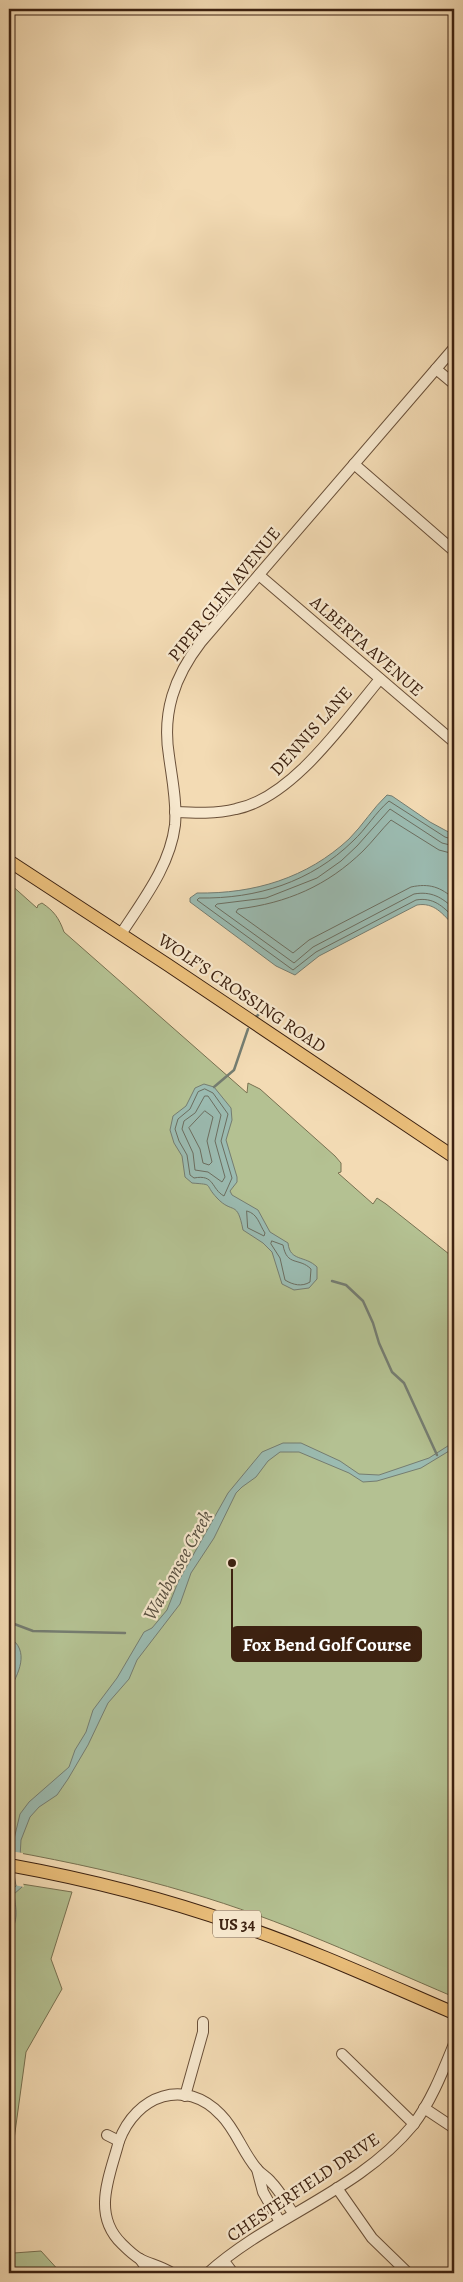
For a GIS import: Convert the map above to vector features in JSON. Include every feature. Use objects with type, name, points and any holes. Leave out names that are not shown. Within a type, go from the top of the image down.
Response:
[{"type":"main road","name":"WOLF'S CROSSING ROAD","points":[[9,861],[454,1157]]},
{"type":"main road","name":"US 34","points":[[9,1865],[157,1898],[236,1924],[314,1954],[454,2013]]},
{"type":"street","name":"PIPER GLEN AVENUE","points":[[121,934],[164,863],[172,839],[175,812],[166,733],[168,712],[173,689],[190,656],[454,348]]},
{"type":"street","points":[[436,369],[454,384]]},
{"type":"street","points":[[354,464],[454,551]]},
{"type":"street","name":"ALBERTA AVENUE","points":[[259,575],[454,742]]},
{"type":"street","name":"DENNIS LANE","points":[[175,812],[237,809],[277,792],[304,768],[380,678]]},
{"type":"street","points":[[185,2096],[203,2032],[203,2022]]},
{"type":"street","name":"CHESTERFIELD DRIVE","points":[[208,2273],[293,2213],[374,2163],[414,2124],[424,2108],[454,2044]]},
{"type":"street","points":[[342,2054],[414,2124]]},
{"type":"street","points":[[150,2273],[140,2259],[114,2236],[106,2222],[104,2208],[105,2191],[119,2141],[128,2122],[144,2104],[160,2097],[185,2096],[204,2101],[220,2114],[257,2169],[272,2182],[293,2213]]},
{"type":"street","points":[[424,2108],[454,2128]]},
{"type":"street","points":[[107,2135],[119,2141]]},
{"type":"street","points":[[257,2169],[263,2192],[280,2222]]},
{"type":"street","points":[[336,2188],[372,2238],[408,2273]]},
{"type":"street","points":[[140,2259],[156,2264],[172,2273]]},
{"type":"street","points":[[224,2261],[233,2273]]},
{"type":"green space","points":[[9,883],[37,908],[42,903],[50,909],[58,919],[64,932],[247,1093],[248,1083],[260,1089],[335,1156],[341,1163],[341,1172],[338,1173],[373,1204],[377,1198],[386,1204],[454,1258],[454,1997],[323,1941],[224,1903],[167,1886],[77,1864],[9,1851]]},
{"type":"green space","points":[[9,1882],[72,1892],[51,1959],[62,1989],[26,2052],[9,2176]]},
{"type":"green space","points":[[9,2191],[14,2253],[41,2251],[61,2273],[9,2273]]},
{"type":"water","points":[[387,795],[392,796],[430,822],[454,835],[454,926],[442,913],[433,907],[417,905],[319,956],[295,975],[276,966],[190,902],[190,898],[197,893],[218,893],[259,887],[279,881],[316,864],[349,839]]},
{"type":"water","points":[[204,1084],[214,1087],[231,1108],[232,1120],[226,1140],[237,1177],[237,1182],[230,1191],[232,1195],[258,1210],[270,1232],[288,1243],[289,1249],[295,1256],[317,1267],[317,1279],[309,1288],[294,1290],[282,1284],[272,1252],[263,1243],[243,1230],[239,1214],[222,1203],[208,1186],[192,1183],[185,1177],[182,1156],[174,1143],[170,1130],[173,1116],[186,1106],[195,1088]]},
{"type":"water","points":[[454,1442],[454,1448],[421,1468],[377,1481],[363,1482],[349,1473],[299,1452],[280,1452],[268,1461],[256,1477],[236,1493],[214,1538],[191,1573],[180,1604],[137,1660],[129,1679],[108,1703],[88,1745],[57,1795],[39,1807],[30,1817],[21,1840],[19,1874],[22,1887],[14,1894],[16,1920],[9,1934],[9,1860],[20,1814],[29,1802],[69,1767],[75,1750],[86,1732],[93,1710],[117,1678],[144,1632],[152,1628],[167,1610],[178,1582],[228,1493],[262,1452],[283,1443],[301,1443],[340,1461],[359,1474],[379,1475],[429,1458]]},
{"type":"water","points":[[9,1637],[20,1649],[21,1663],[9,1691]]},
{"type":"pier","points":[[9,1851],[23,1853],[21,1874],[24,1887],[9,1884]]},
{"type":"waterway","points":[[257,1016],[263,1010]]},
{"type":"waterway","points":[[214,1087],[234,1070],[248,1029]]},
{"type":"waterway","points":[[332,1281],[346,1285],[363,1301],[392,1372],[404,1383],[437,1455]]},
{"type":"waterway","points":[[9,1622],[33,1631],[125,1633]]},
{"type":"place","name":"Fox Bend Golf Course","points":[[232,1563]]},
{"type":"water label","name":"Waubonsee Creek","points":[[177,1565]]}]
